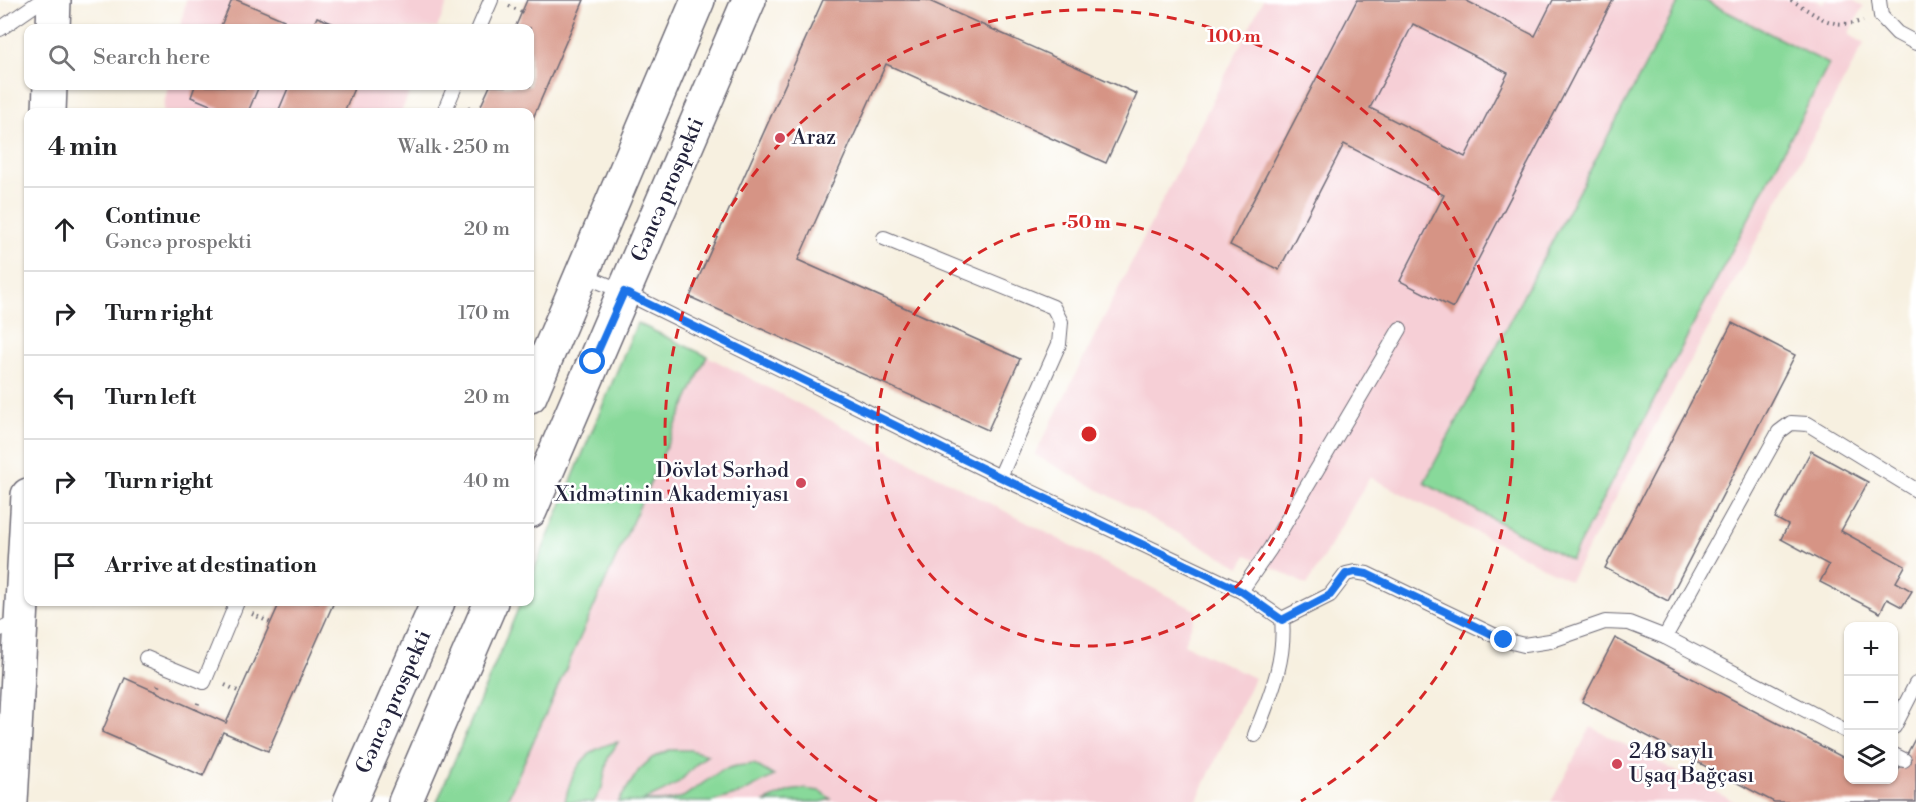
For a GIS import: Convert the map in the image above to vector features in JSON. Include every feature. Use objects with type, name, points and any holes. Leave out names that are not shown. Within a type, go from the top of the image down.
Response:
[{"type":"main road","points":[[53,24],[54,0]]},
{"type":"main road","points":[[534,383],[698,0]]},
{"type":"main road","name":"Gəncə prospekti","points":[[534,502],[749,0]]},
{"type":"main road","points":[[49,108],[50,90]]},
{"type":"main road","points":[[11,802],[11,624],[24,525]]},
{"type":"main road","name":"Gəncə prospekti","points":[[350,802],[436,606]]},
{"type":"main road","points":[[405,802],[489,606]]},
{"type":"lane","points":[[0,29],[42,0]]},
{"type":"lane","points":[[481,24],[491,0]]},
{"type":"lane","points":[[1879,0],[1881,16],[1898,33],[1916,43]]},
{"type":"lane","points":[[446,108],[453,90]]},
{"type":"lane","points":[[884,238],[1053,307],[1061,322],[1059,344],[1000,477]]},
{"type":"lane","points":[[581,274],[624,292],[1000,477],[1241,591],[1282,620],[1284,641],[1278,670],[1255,735]]},
{"type":"lane","points":[[1241,591],[1270,549],[1400,329]]},
{"type":"lane","points":[[1665,637],[1779,432],[1791,423],[1808,424],[1916,490]]},
{"type":"lane","points":[[1282,620],[1330,595],[1346,574],[1355,572],[1367,574],[1504,640],[1524,645],[1550,641],[1605,622],[1629,623],[1665,637],[1844,730]]},
{"type":"lane","points":[[146,658],[204,682],[235,606]]},
{"type":"lane","points":[[1898,718],[1916,684]]},
{"type":"path","points":[[1791,0],[1837,25],[1881,16]]},
{"type":"shaded area","points":[[186,0],[449,0],[439,24],[181,24]]},
{"type":"shaded area","points":[[1263,0],[1816,0],[1823,4],[1825,0],[1852,0],[1864,6],[1848,34],[1864,44],[1570,581],[1370,477],[1307,585],[1247,555],[1240,567],[1035,455]]},
{"type":"shaded area","points":[[167,90],[411,90],[403,108],[163,108]]},
{"type":"shaded area","name":"Dövlət Sərhəd Xidmətinin Akademiyası","points":[[707,356],[1197,611],[1184,644],[1254,678],[1196,802],[506,802]]},
{"type":"shaded area","name":"248 saylı Uşaq Bağçası","points":[[1591,727],[1735,802],[1551,802]]},
{"type":"green space","points":[[1680,0],[1704,0],[1829,64],[1571,560],[1424,483]]},
{"type":"green space","points":[[637,323],[707,356],[506,802],[437,802],[519,606],[534,606],[534,570]]},
{"type":"green space","points":[[618,742],[608,758],[602,788],[594,802],[565,802],[571,780],[581,762],[597,749]]},
{"type":"green space","points":[[669,750],[690,750],[708,755],[684,778],[642,801],[666,801],[683,797],[722,770],[736,766],[754,764],[774,776],[742,793],[711,802],[618,802],[639,770],[652,758]]},
{"type":"green space","points":[[803,789],[820,791],[831,799],[821,802],[764,802],[789,791]]},
{"type":"building","points":[[232,0],[284,20],[282,24],[222,24]]},
{"type":"building","points":[[527,0],[584,0],[534,116],[534,108],[480,108],[488,90],[534,90],[534,24],[517,24]]},
{"type":"building","points":[[823,0],[927,0],[1137,94],[1106,163],[886,64],[798,260],[1020,359],[988,430],[690,297]]},
{"type":"building","points":[[1357,0],[1465,0],[1535,36],[1553,0],[1613,0],[1453,308],[1400,281],[1444,195],[1344,144],[1279,270],[1230,245]],"holes":[[[1413,24],[1508,73],[1465,157],[1370,108]]]},
{"type":"building","points":[[317,17],[334,24],[314,24]]},
{"type":"building","points":[[194,90],[257,90],[250,108],[217,108],[191,97]]},
{"type":"building","points":[[287,90],[353,90],[346,108],[280,108]]},
{"type":"building","points":[[1732,323],[1795,355],[1668,601],[1605,568]]},
{"type":"building","points":[[1811,451],[1868,482],[1841,531],[1905,566],[1896,582],[1912,591],[1902,607],[1887,599],[1880,613],[1820,582],[1829,565],[1781,539],[1788,525],[1775,518]]},
{"type":"building","points":[[278,606],[332,606],[268,751],[223,732],[203,776],[102,732],[125,678],[226,723]]},
{"type":"building","points":[[1615,638],[1844,758],[1844,784],[1898,784],[1898,771],[1916,737],[1916,802],[1774,802],[1582,702]]},
{"type":"place","name":"Araz","points":[[780,138]]},
{"type":"place","name":"Dövlət Sərhəd Xidmətinin Akademiyası","points":[[801,483]]},
{"type":"place","name":"248 saylı Uşaq Bağçası","points":[[1617,764]]},
{"type":"route","points":[[593,362],[624,292],[1000,477],[1241,591],[1282,620],[1330,595],[1346,574],[1355,572],[1367,574],[1504,640]]}]
